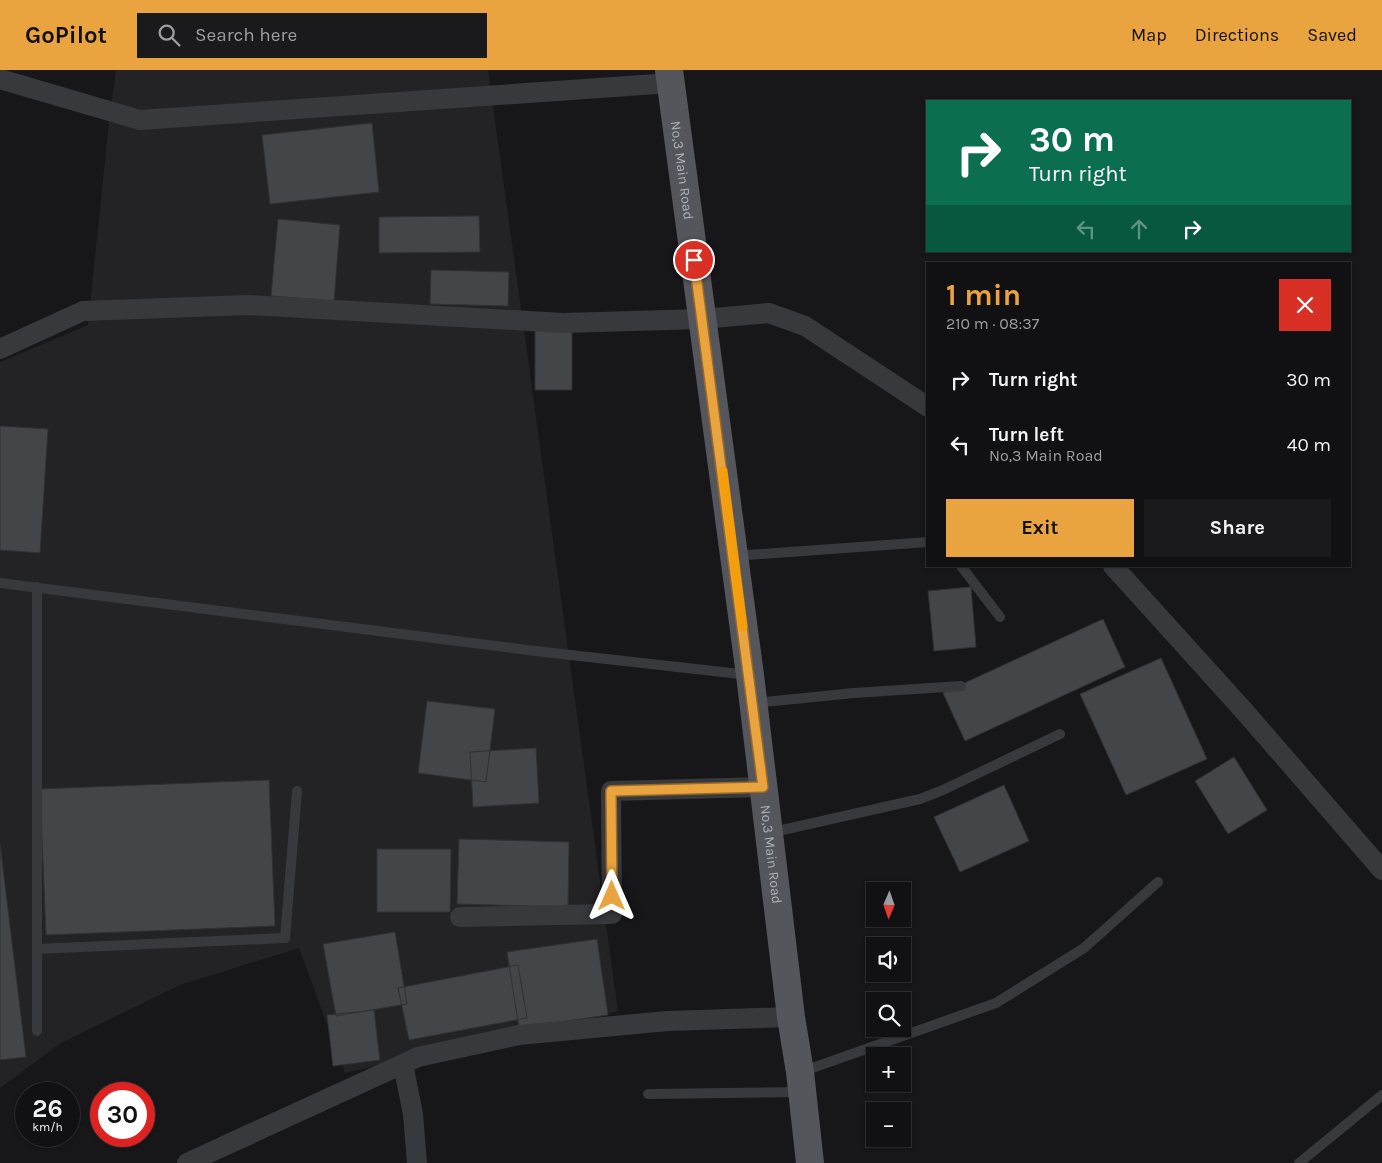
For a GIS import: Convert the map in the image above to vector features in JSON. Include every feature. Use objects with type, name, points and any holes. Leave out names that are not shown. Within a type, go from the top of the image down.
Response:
[{"type":"main road","name":"No,3 Main Road","points":[[670,77],[750,675],[810,1163]]},
{"type":"street","points":[[0,79],[140,120],[670,77]]},
{"type":"street","points":[[0,349],[83,311],[248,305],[563,324],[702,319],[769,313],[805,326],[926,406]]},
{"type":"street","points":[[1114,567],[1245,712],[1382,870]]},
{"type":"street","points":[[460,918],[612,914],[611,791],[763,787]]},
{"type":"street","points":[[187,1163],[418,1057],[519,1035],[667,1021],[791,1017]]},
{"type":"street","points":[[403,1064],[413,1114],[417,1163]]},
{"type":"lane","points":[[734,556],[926,542]]},
{"type":"lane","points":[[962,567],[1000,617]]},
{"type":"lane","points":[[0,583],[544,652],[750,675]]},
{"type":"lane","points":[[37,587],[37,1031]]},
{"type":"lane","points":[[753,704],[854,693],[961,686]]},
{"type":"lane","points":[[768,833],[920,799],[943,790],[1060,734]]},
{"type":"lane","points":[[37,949],[285,938],[297,791]]},
{"type":"lane","points":[[648,1094],[801,1082],[996,1003],[1084,948],[1158,882]]},
{"type":"lane","points":[[1299,1163],[1382,1095]]},
{"type":"shaded area","points":[[116,70],[488,70],[618,1011],[345,1073],[299,948],[180,985],[61,1043],[0,1088],[0,362],[88,325]]},
{"type":"building","points":[[372,123],[379,192],[270,204],[262,135]]},
{"type":"building","points":[[479,216],[480,252],[379,253],[379,217]]},
{"type":"building","points":[[278,219],[340,225],[334,301],[271,296]]},
{"type":"building","points":[[431,270],[509,272],[508,306],[430,304]]},
{"type":"building","points":[[535,330],[572,330],[572,390],[535,390]]},
{"type":"building","points":[[0,426],[48,429],[40,553],[0,550]]},
{"type":"building","points":[[971,587],[976,647],[934,651],[928,591]]},
{"type":"building","points":[[1103,619],[1125,667],[965,741],[943,693]]},
{"type":"building","points":[[1161,658],[1207,759],[1126,795],[1080,694]]},
{"type":"building","points":[[427,701],[495,709],[486,782],[418,773]]},
{"type":"building","points":[[536,748],[539,803],[473,807],[470,752]]},
{"type":"building","points":[[1234,757],[1267,810],[1228,834],[1195,781]]},
{"type":"building","points":[[269,780],[275,926],[46,935],[40,789]]},
{"type":"building","points":[[1004,785],[1029,841],[960,872],[934,817]]},
{"type":"building","points":[[459,839],[569,842],[568,907],[457,904]]},
{"type":"building","points":[[0,844],[26,1057],[0,1060]]},
{"type":"building","points":[[377,849],[451,849],[450,912],[377,912]]},
{"type":"building","points":[[395,932],[407,1004],[336,1016],[323,944]]},
{"type":"building","points":[[597,939],[608,1015],[519,1028],[507,952]]},
{"type":"building","points":[[518,965],[527,1018],[409,1040],[398,988]]},
{"type":"building","points":[[374,1010],[380,1060],[333,1066],[327,1015]]},
{"type":"slow traffic","points":[[723,471],[743,627]]},
{"type":"route","points":[[612,896],[611,791],[763,787],[750,675],[694,260]]}]
